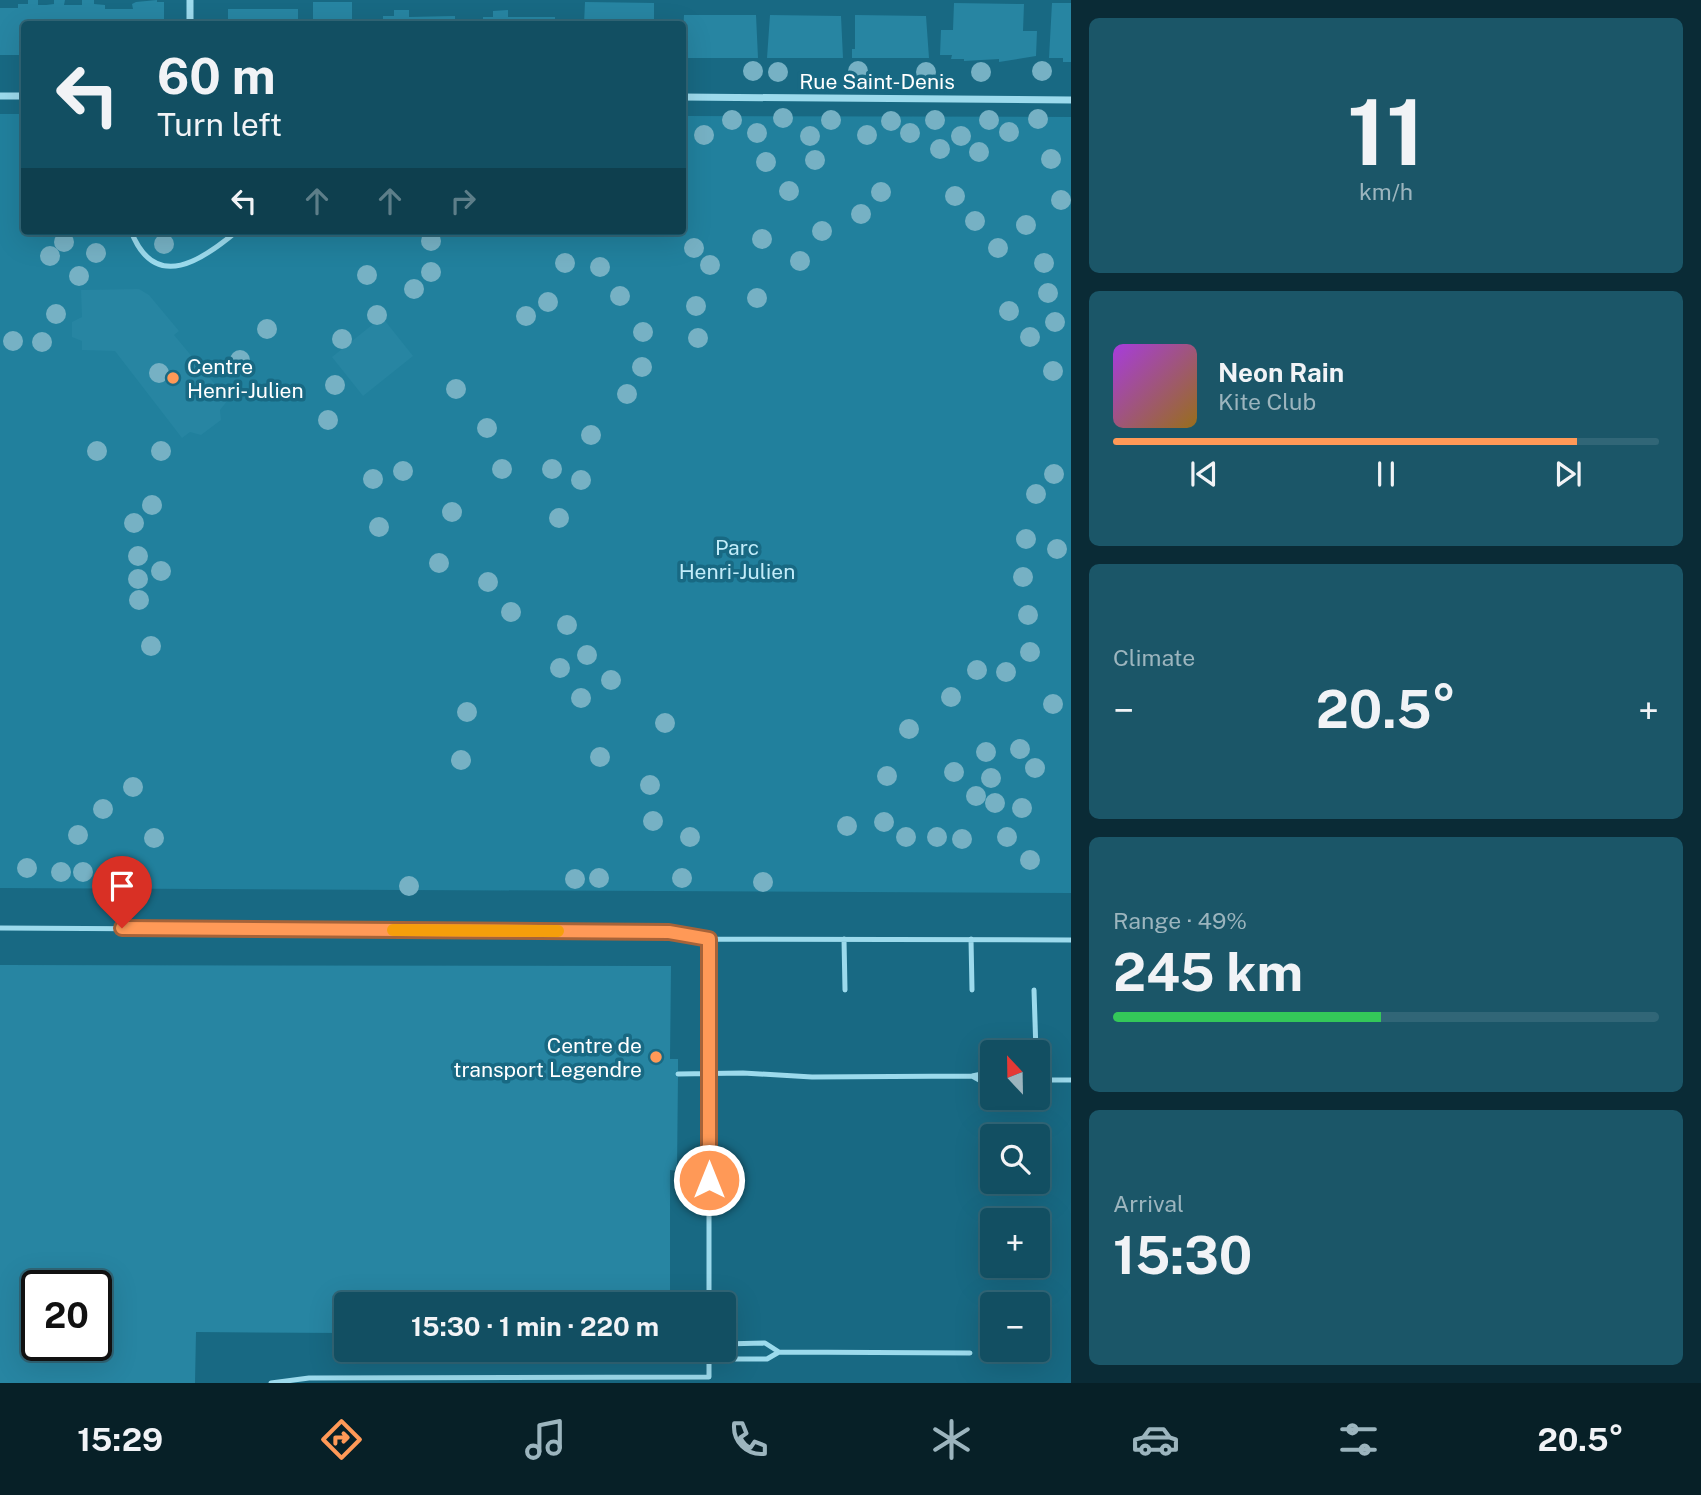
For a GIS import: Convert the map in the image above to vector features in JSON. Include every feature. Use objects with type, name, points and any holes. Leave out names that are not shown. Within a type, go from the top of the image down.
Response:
[{"type":"street","points":[[190,0],[190,21]]},
{"type":"street","points":[[0,96],[21,96]]},
{"type":"street","name":"Rue Saint-Denis","points":[[686,97],[1071,100]]},
{"type":"lane","points":[[133,235],[139,247],[159,264],[177,266],[200,259],[232,235]]},
{"type":"lane","points":[[0,928],[669,932],[709,939],[1071,940]]},
{"type":"lane","points":[[709,939],[709,1292]]},
{"type":"lane","points":[[844,939],[845,990]]},
{"type":"lane","points":[[971,939],[972,990]]},
{"type":"lane","points":[[1034,990],[1036,1040]]},
{"type":"lane","points":[[678,1074],[812,1077],[980,1074]]},
{"type":"lane","points":[[972,1076],[980,1080]]},
{"type":"lane","points":[[1050,1080],[1071,1080]]},
{"type":"lane","points":[[736,1344],[765,1343],[779,1352]]},
{"type":"lane","points":[[736,1359],[767,1359],[779,1352],[970,1353]]},
{"type":"lane","points":[[271,1383],[309,1378],[709,1377],[708,1362]]},
{"type":"green space","name":"Parc Henri-Julien","points":[[0,114],[21,114],[21,235],[686,235],[686,116],[1071,117],[1071,893],[0,888]]},
{"type":"building","points":[[28,0],[38,0],[38,5],[65,0],[64,5],[82,5],[82,0],[94,0],[94,4],[105,5],[105,9],[133,9],[132,4],[136,2],[157,0],[164,2],[164,21],[21,21],[21,58],[20,55],[0,55],[0,8],[18,8],[18,4],[28,4]]},
{"type":"building","points":[[313,2],[352,2],[352,21],[313,21]]},
{"type":"building","points":[[585,2],[654,3],[654,21],[584,21]]},
{"type":"building","points":[[954,3],[1024,4],[1023,31],[1037,31],[1036,56],[999,62],[999,59],[964,61],[951,59],[952,55],[940,55],[941,30],[953,30]]},
{"type":"building","points":[[1052,3],[1071,3],[1071,62],[1063,62],[1063,58],[1049,58]]},
{"type":"building","points":[[228,9],[298,9],[298,21],[228,21]]},
{"type":"building","points":[[394,10],[409,10],[409,17],[455,16],[455,21],[383,21],[383,16],[394,16]]},
{"type":"building","points":[[508,10],[508,17],[555,17],[555,21],[483,21],[483,17],[493,17],[493,11]]},
{"type":"building","points":[[684,15],[756,15],[758,58],[686,58],[686,21],[684,21]]},
{"type":"building","points":[[770,15],[841,16],[843,58],[767,58]]},
{"type":"building","points":[[855,15],[926,16],[929,58],[852,58],[852,49],[855,49]]},
{"type":"building","name":"Centre Henri-Julien","points":[[139,289],[149,295],[179,331],[174,335],[228,400],[220,410],[221,420],[201,435],[190,432],[182,438],[115,351],[82,350],[82,341],[72,337],[72,322],[82,317],[81,290]]},
{"type":"building","points":[[382,317],[413,356],[363,396],[332,357]]},
{"type":"building","points":[[0,965],[671,966],[670,1059],[678,1059],[678,1074],[677,1171],[670,1170],[670,1292],[334,1292],[334,1333],[196,1332],[195,1383],[0,1383]]},
{"type":"slow traffic","points":[[393,930],[558,931]]},
{"type":"place","name":"Centre Henri-Julien","points":[[173,378]]},
{"type":"place","name":"Centre de transport Legendre","points":[[656,1057]]},
{"type":"route","points":[[122,928],[669,932],[709,939],[709,1180]]}]
